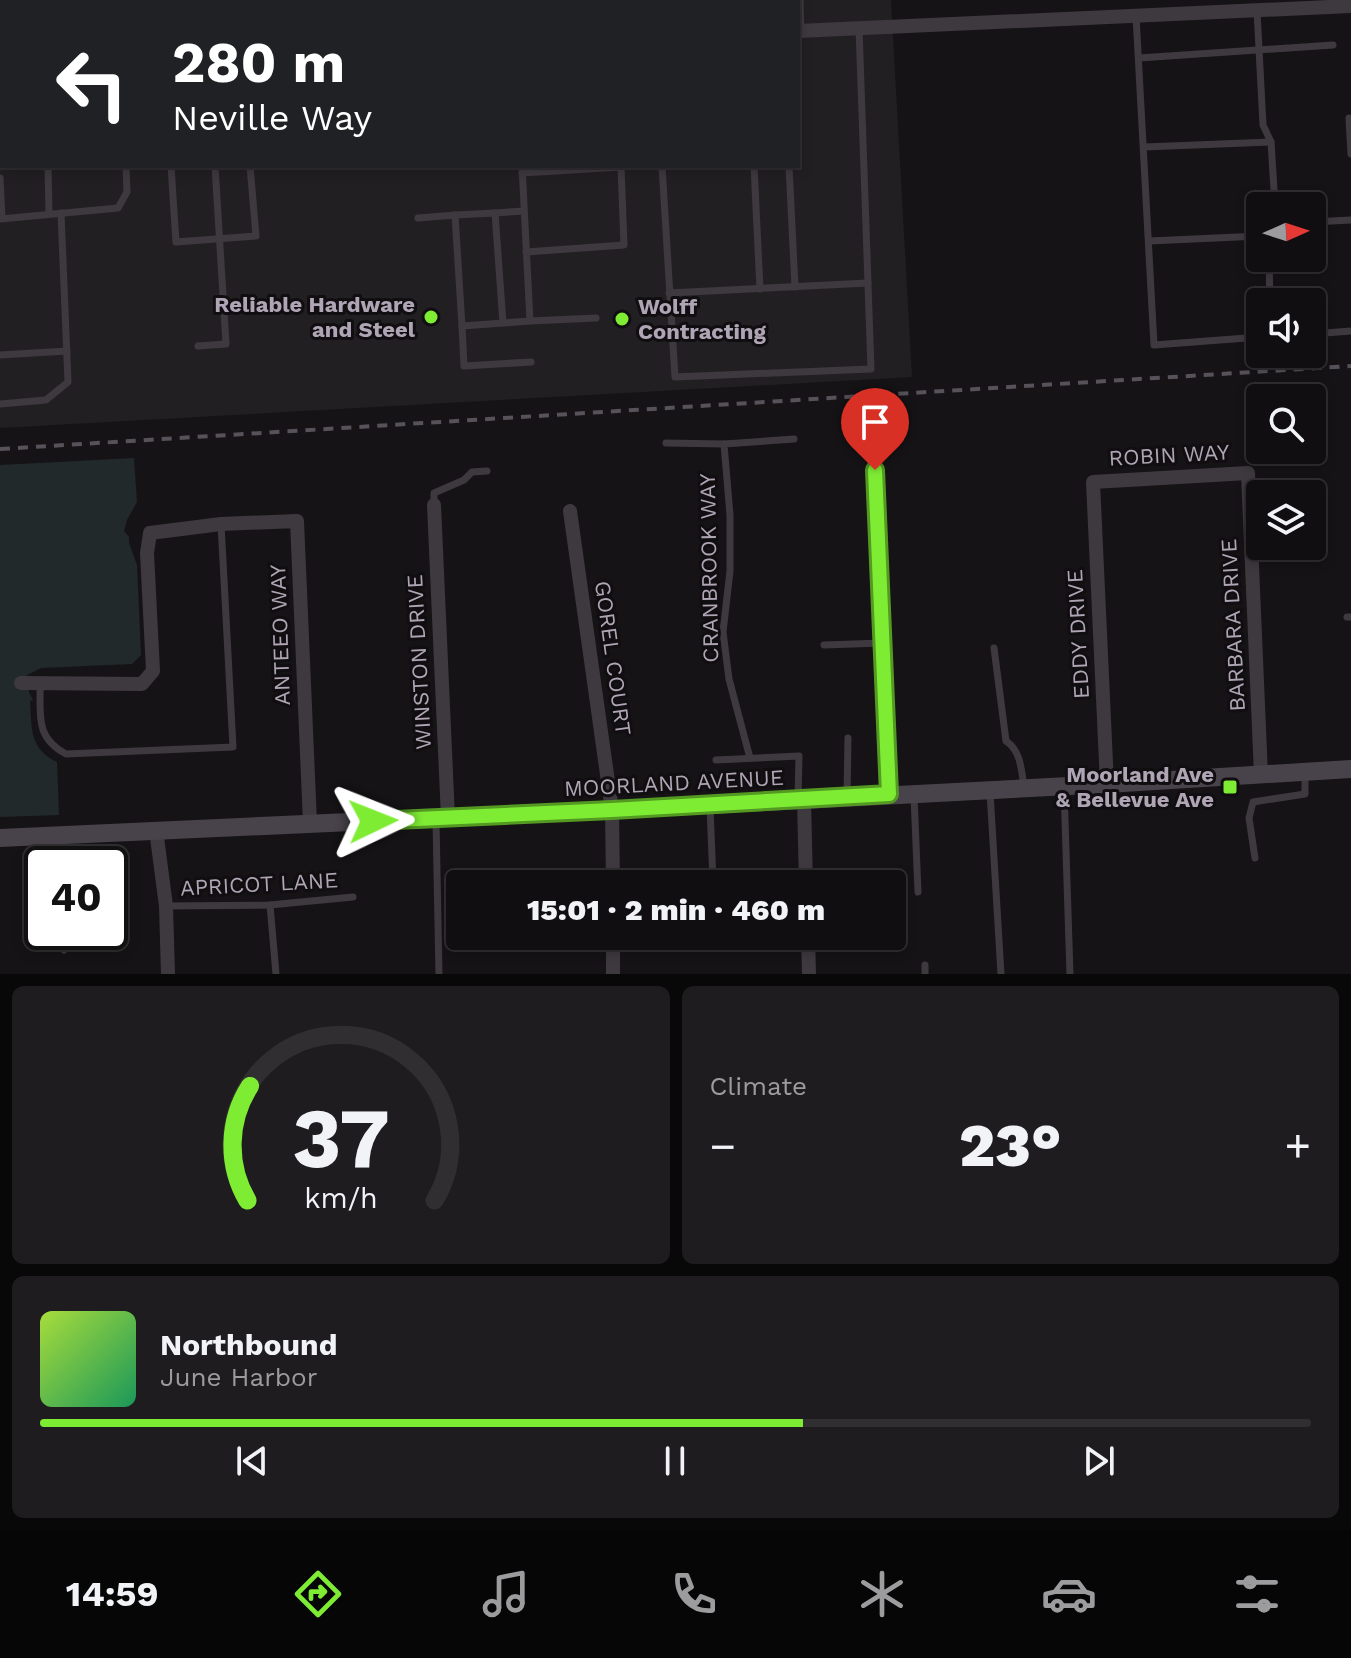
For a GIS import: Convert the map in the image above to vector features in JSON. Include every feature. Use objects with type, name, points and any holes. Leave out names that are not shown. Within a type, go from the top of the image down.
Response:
[{"type":"street","points":[[800,30],[1351,6]]},
{"type":"street","points":[[875,470],[889,794]]},
{"type":"street","name":"ROBIN WAY","points":[[1093,482],[1248,473]]},
{"type":"street","name":"BARBARA DRIVE","points":[[1248,473],[1261,775]]},
{"type":"street","name":"EDDY DRIVE","points":[[1093,482],[1107,784]]},
{"type":"street","name":"WINSTON DRIVE","points":[[434,505],[442,818]]},
{"type":"street","name":"GOREL COURT","points":[[570,511],[612,810],[613,870]]},
{"type":"street","name":"ANTEEO WAY","points":[[221,524],[297,521],[310,823]]},
{"type":"street","points":[[21,683],[142,684],[153,671],[147,553],[150,533],[221,524]]},
{"type":"street","name":"MOORLAND AVENUE","points":[[0,838],[710,805],[1351,769]]},
{"type":"street","points":[[801,800],[805,870]]},
{"type":"street","points":[[156,830],[166,906],[168,974]]},
{"type":"street","points":[[613,950],[613,974]]},
{"type":"street","points":[[808,950],[809,974]]},
{"type":"lane","points":[[1257,11],[1263,125],[1271,142],[1274,192]]},
{"type":"lane","points":[[1136,16],[1154,345],[1246,338]]},
{"type":"lane","points":[[662,168],[675,377],[871,369],[859,28]]},
{"type":"lane","points":[[1139,58],[1333,45]]},
{"type":"lane","points":[[1349,118],[1351,154]]},
{"type":"lane","points":[[1144,147],[1271,142]]},
{"type":"lane","points":[[48,168],[49,214]]},
{"type":"lane","points":[[0,178],[1,218],[118,208],[127,192],[126,168]]},
{"type":"lane","points":[[171,168],[176,242],[256,236],[250,168]]},
{"type":"lane","points":[[198,346],[226,344],[215,168]]},
{"type":"lane","points":[[530,321],[522,170],[588,168]]},
{"type":"lane","points":[[526,252],[624,245],[621,168]]},
{"type":"lane","points":[[754,168],[760,289]]},
{"type":"lane","points":[[789,168],[795,287]]},
{"type":"lane","points":[[418,218],[524,211]]},
{"type":"lane","points":[[0,404],[46,400],[68,382],[61,213]]},
{"type":"lane","points":[[495,213],[503,323]]},
{"type":"lane","points":[[455,215],[464,366],[531,362]]},
{"type":"lane","points":[[1326,221],[1351,220]]},
{"type":"lane","points":[[1149,241],[1246,237]]},
{"type":"lane","points":[[669,293],[868,283]]},
{"type":"lane","points":[[462,326],[596,318]]},
{"type":"lane","points":[[1326,333],[1351,331]]},
{"type":"lane","points":[[0,355],[67,351]]},
{"type":"lane","name":"CRANBROOK WAY","points":[[750,758],[729,679],[723,632],[730,571],[730,515],[724,444],[794,439]]},
{"type":"lane","points":[[666,443],[724,444]]},
{"type":"lane","points":[[434,505],[434,493],[464,480],[472,472],[487,471]]},
{"type":"lane","points":[[40,682],[41,727],[52,746],[66,754],[233,747],[221,524]]},
{"type":"lane","points":[[824,645],[882,643]]},
{"type":"lane","points":[[994,648],[1006,741],[1013,745],[1019,757],[1024,788]]},
{"type":"lane","points":[[847,797],[848,738]]},
{"type":"lane","points":[[716,760],[799,756],[801,800]]},
{"type":"lane","points":[[1255,858],[1249,818],[1253,802],[1305,794],[1305,772]]},
{"type":"lane","points":[[1063,786],[1070,974]]},
{"type":"lane","points":[[990,790],[1001,974]]},
{"type":"lane","points":[[914,793],[918,892]]},
{"type":"lane","points":[[710,805],[713,870]]},
{"type":"lane","points":[[439,974],[442,818]]},
{"type":"lane","points":[[55,836],[57,846]]},
{"type":"lane","name":"APRICOT LANE","points":[[166,906],[270,905],[353,897]]},
{"type":"lane","points":[[270,905],[276,974]]},
{"type":"shaded area","points":[[800,0],[891,0],[912,377],[0,428],[0,168],[800,168]]},
{"type":"shaded area","points":[[134,458],[137,502],[124,531],[129,537],[137,565],[141,655],[132,664],[41,668],[27,675],[33,700],[30,701],[34,737],[41,751],[57,762],[59,815],[0,817],[0,465]]},
{"type":"railway","points":[[0,449],[1351,366]]},
{"type":"place","name":"Reliable Hardware and Steel","points":[[431,317]]},
{"type":"place","name":"Wolff Contracting","points":[[622,319]]},
{"type":"place","name":"Moorland Ave & Bellevue Ave","points":[[1230,787]]},
{"type":"route","points":[[373,821],[889,794],[875,470]]}]
